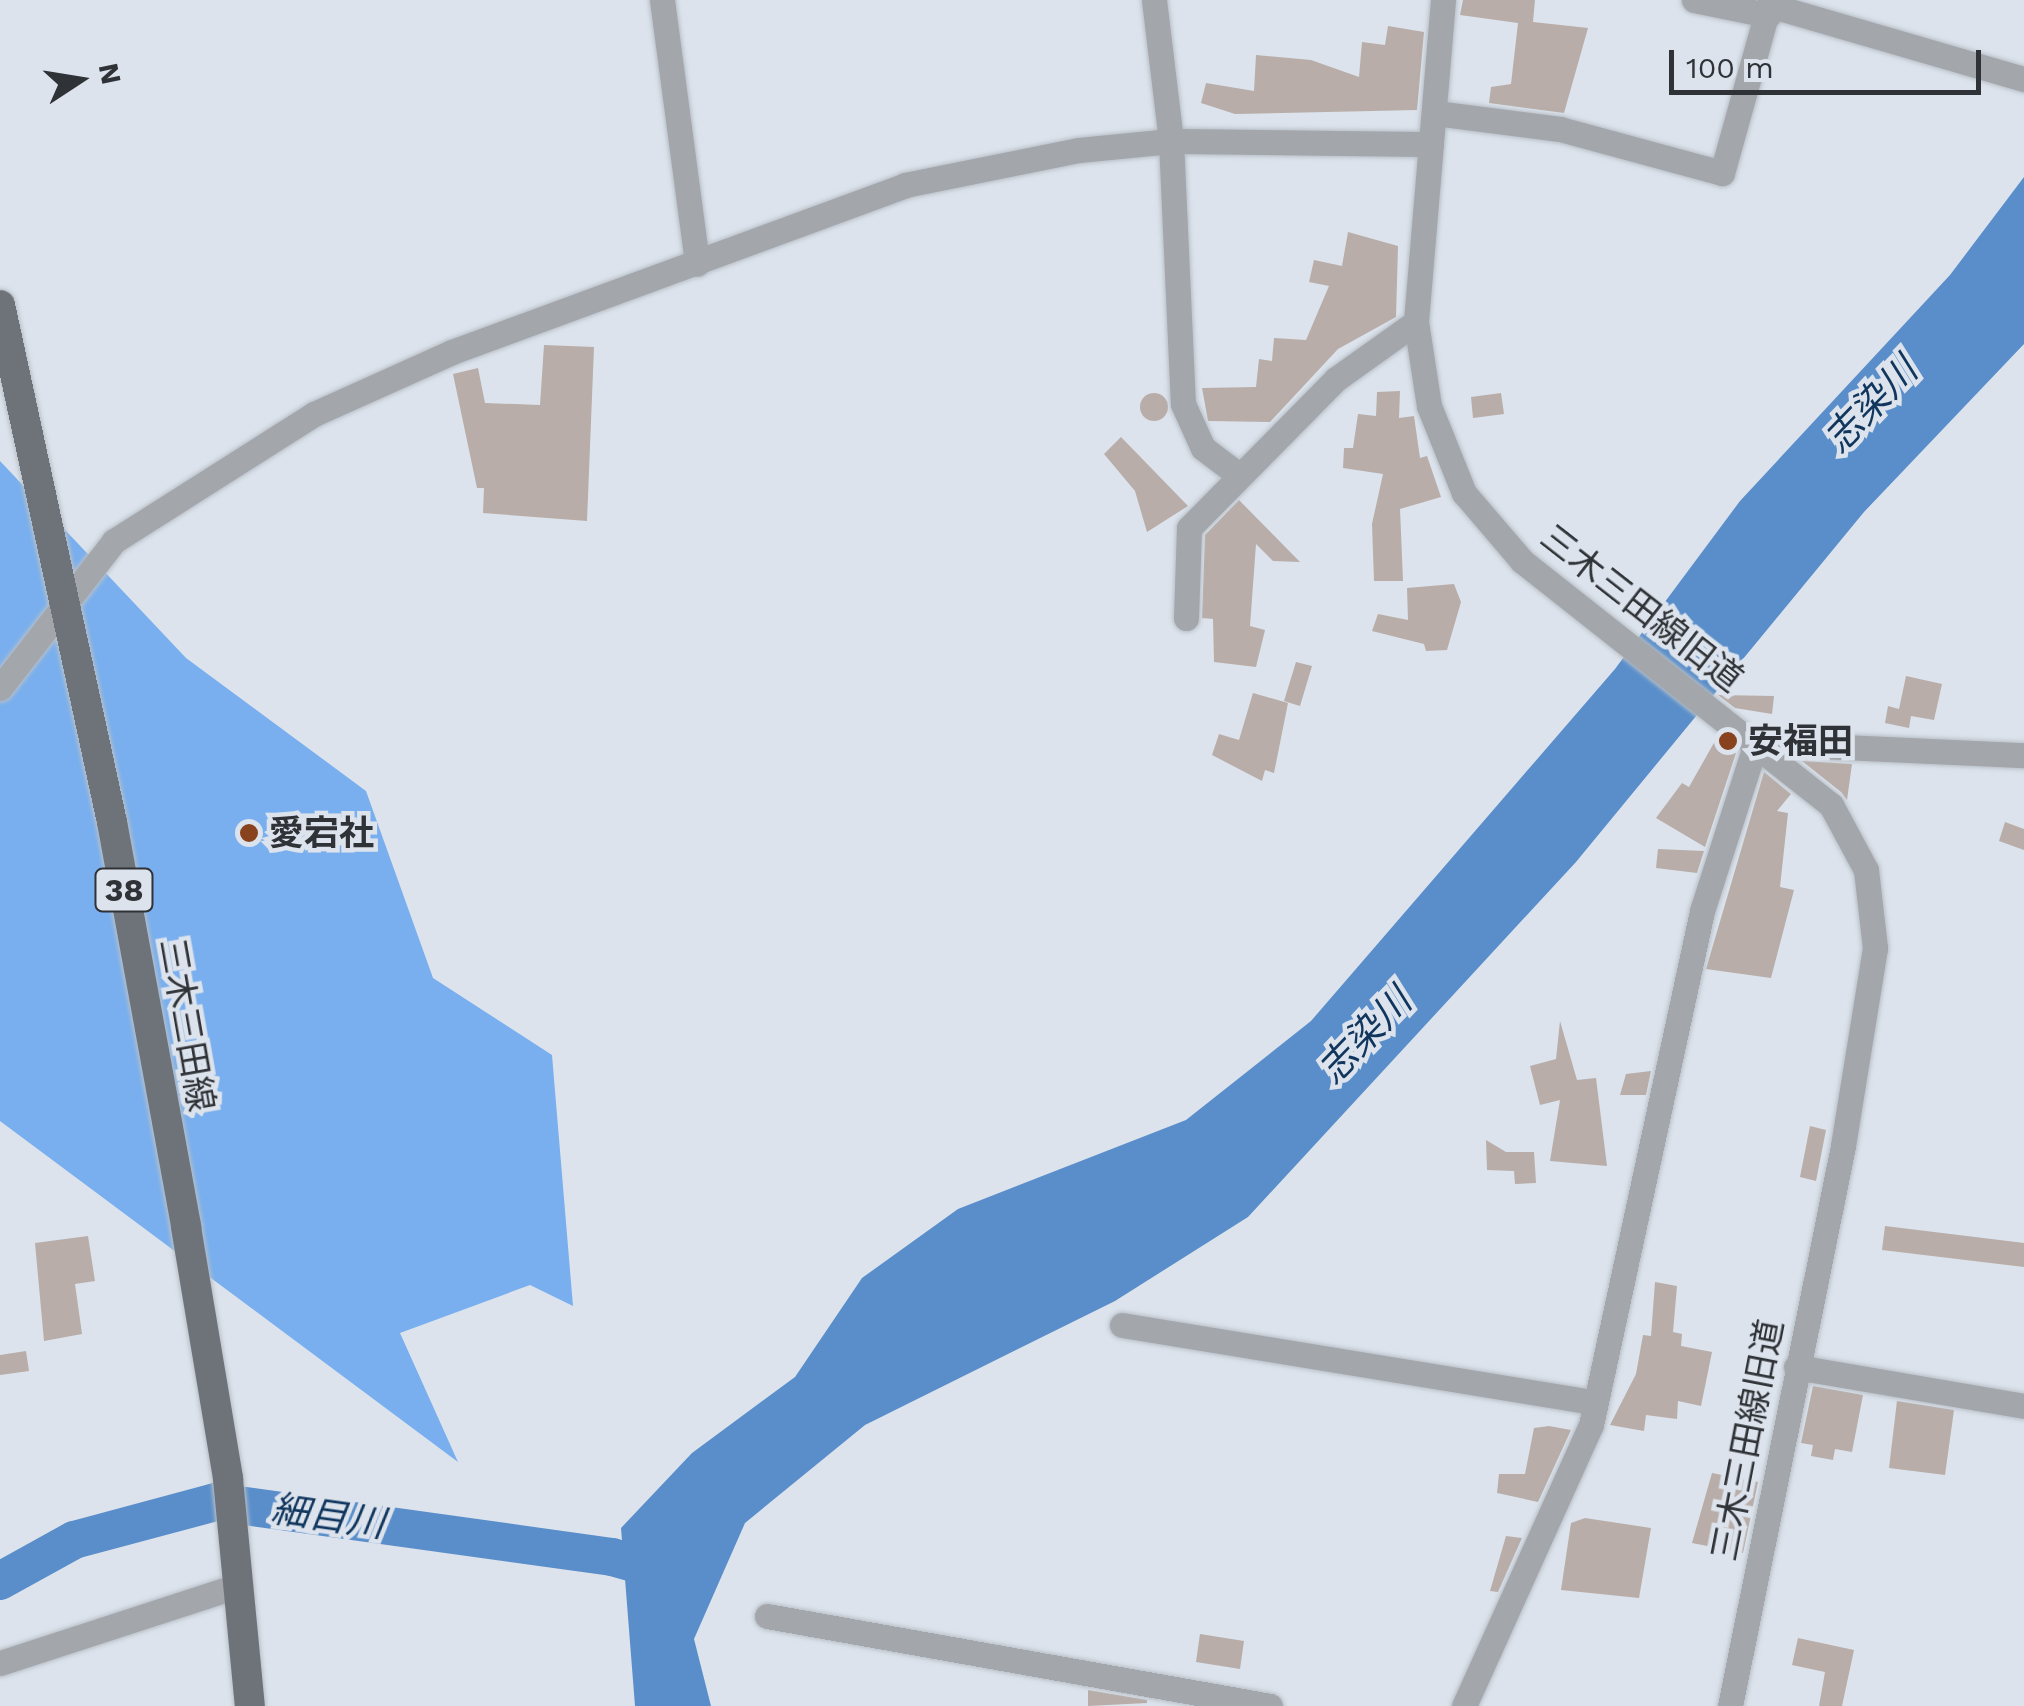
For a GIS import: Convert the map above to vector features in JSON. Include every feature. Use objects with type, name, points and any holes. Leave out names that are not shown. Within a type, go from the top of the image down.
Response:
[{"type":"main road","name":"三木三田線","points":[[0,305],[65,603],[228,1480],[250,1706]]},
{"type":"street","points":[[662,0],[697,264]]},
{"type":"street","points":[[1154,0],[1171,142],[1182,404],[1203,448],[1240,476]]},
{"type":"street","name":"三木三田線旧道","points":[[1444,0],[1416,322],[1429,406],[1464,493],[1522,561],[1830,804],[1866,870],[1874,948],[1730,1706]]},
{"type":"street","points":[[1694,0],[1768,16]]},
{"type":"street","points":[[1435,113],[1560,130],[1722,173],[1769,5],[2024,79]]},
{"type":"street","points":[[0,687],[114,541],[314,414],[452,352],[905,185],[1079,150],[1171,142],[1431,144]]},
{"type":"street","points":[[1186,618],[1189,528],[1336,380],[1416,322]]},
{"type":"street","points":[[1464,1706],[1594,1402],[1702,911],[1756,742],[2024,756]]},
{"type":"street","points":[[1122,1325],[1594,1402]]},
{"type":"street","points":[[1796,1367],[2024,1406]]},
{"type":"street","points":[[0,1661],[237,1571]]},
{"type":"street","points":[[767,1616],[1270,1706]]},
{"type":"shaded area","points":[[0,461],[186,658],[366,791],[433,978],[552,1055],[573,1306],[530,1285],[400,1333],[458,1462],[0,1121]]},
{"type":"water","name":"志染川","points":[[2024,177],[2024,344],[1864,512],[1576,862],[1248,1217],[1115,1301],[865,1425],[745,1523],[694,1639],[711,1706],[635,1706],[621,1528],[692,1453],[795,1377],[862,1278],[958,1209],[1186,1120],[1311,1021],[1615,669],[1740,501],[1950,275]]},
{"type":"building","points":[[1463,0],[1535,0],[1533,22],[1588,28],[1564,113],[1489,103],[1491,87],[1511,84],[1518,23],[1460,15]]},
{"type":"building","points":[[1388,26],[1424,32],[1417,110],[1235,114],[1201,103],[1206,83],[1254,91],[1256,55],[1311,60],[1359,77],[1362,42],[1385,45]]},
{"type":"building","points":[[1348,232],[1398,246],[1396,317],[1338,349],[1270,422],[1208,421],[1202,388],[1256,387],[1259,359],[1272,361],[1274,338],[1306,340],[1329,286],[1309,282],[1314,260],[1342,266]]},
{"type":"building","points":[[544,345],[594,347],[587,521],[483,513],[484,488],[477,488],[453,374],[478,368],[485,403],[540,405]]},
{"type":"building","points":[[1400,391],[1399,418],[1414,416],[1420,458],[1427,456],[1441,497],[1400,509],[1403,581],[1374,581],[1372,524],[1383,474],[1343,468],[1344,448],[1353,448],[1358,414],[1376,416],[1377,392]]},
{"type":"building","points":[[1154,393],[1164,397],[1168,407],[1164,417],[1154,421],[1144,417],[1140,407],[1144,397]]},
{"type":"building","points":[[1501,393],[1504,414],[1473,418],[1471,397]]},
{"type":"building","points":[[1121,437],[1188,506],[1147,532],[1135,491],[1104,454]]},
{"type":"building","points":[[1239,500],[1300,562],[1273,561],[1256,544],[1250,626],[1265,630],[1256,667],[1214,662],[1213,619],[1202,618],[1205,535]]},
{"type":"building","points":[[1454,584],[1461,602],[1447,650],[1426,651],[1424,644],[1372,631],[1378,614],[1408,620],[1407,588]]},
{"type":"building","points":[[1296,662],[1312,666],[1300,706],[1284,701]]},
{"type":"building","points":[[1906,676],[1942,684],[1934,720],[1911,716],[1909,728],[1885,723],[1888,706],[1899,709]]},
{"type":"building","points":[[1253,693],[1288,703],[1274,773],[1265,770],[1262,781],[1212,755],[1219,734],[1239,740]]},
{"type":"building","points":[[1718,695],[1774,696],[1772,714],[1735,708]]},
{"type":"building","points":[[1715,741],[1736,753],[1705,847],[1656,818],[1682,783],[1689,787]]},
{"type":"building","points":[[1802,761],[1852,764],[1847,800],[1841,792]]},
{"type":"building","points":[[1764,772],[1791,794],[1777,811],[1788,813],[1780,887],[1794,890],[1771,978],[1706,969]]},
{"type":"building","points":[[2005,822],[2024,829],[2024,850],[1999,841]]},
{"type":"building","points":[[1658,849],[1704,851],[1697,873],[1656,868]]},
{"type":"building","points":[[1560,1021],[1577,1080],[1596,1078],[1607,1166],[1550,1161],[1560,1100],[1540,1105],[1530,1066],[1556,1059]]},
{"type":"building","points":[[1651,1071],[1646,1095],[1620,1095],[1626,1074]]},
{"type":"building","points":[[1810,1126],[1826,1130],[1816,1181],[1800,1177]]},
{"type":"building","points":[[1486,1140],[1506,1152],[1534,1152],[1536,1183],[1515,1184],[1514,1171],[1487,1170]]},
{"type":"building","points":[[1885,1226],[2024,1243],[2024,1267],[1882,1250]]},
{"type":"building","points":[[88,1236],[95,1281],[75,1284],[82,1334],[44,1341],[35,1243]]},
{"type":"building","points":[[1655,1282],[1677,1286],[1673,1332],[1682,1334],[1681,1346],[1712,1352],[1701,1406],[1678,1401],[1677,1419],[1646,1415],[1644,1431],[1610,1425],[1636,1374],[1643,1335],[1651,1336]]},
{"type":"building","points":[[26,1351],[29,1371],[0,1375],[0,1355]]},
{"type":"building","points":[[1813,1386],[1863,1395],[1852,1452],[1835,1449],[1833,1460],[1811,1456],[1813,1445],[1801,1443]]},
{"type":"building","points":[[1897,1401],[1954,1410],[1945,1475],[1889,1468]]},
{"type":"building","points":[[1534,1428],[1571,1430],[1538,1502],[1497,1493],[1499,1474],[1525,1474]]},
{"type":"building","points":[[1712,1473],[1758,1482],[1743,1553],[1692,1543]]},
{"type":"building","points":[[1585,1518],[1651,1528],[1639,1598],[1561,1590],[1571,1523]]},
{"type":"building","points":[[1506,1536],[1522,1538],[1498,1592],[1490,1591]]},
{"type":"building","points":[[1200,1634],[1244,1641],[1240,1669],[1196,1662]]},
{"type":"building","points":[[1798,1638],[1854,1650],[1842,1706],[1819,1706],[1825,1672],[1792,1665]]},
{"type":"building","points":[[1088,1690],[1147,1700],[1147,1703],[1088,1706]]},
{"type":"waterway","name":"細目川","points":[[0,1581],[74,1540],[216,1502],[612,1557],[669,1573]]},
{"type":"place","name":"安福田","points":[[1728,741]]},
{"type":"place","name":"愛宕社","points":[[249,833]]}]
